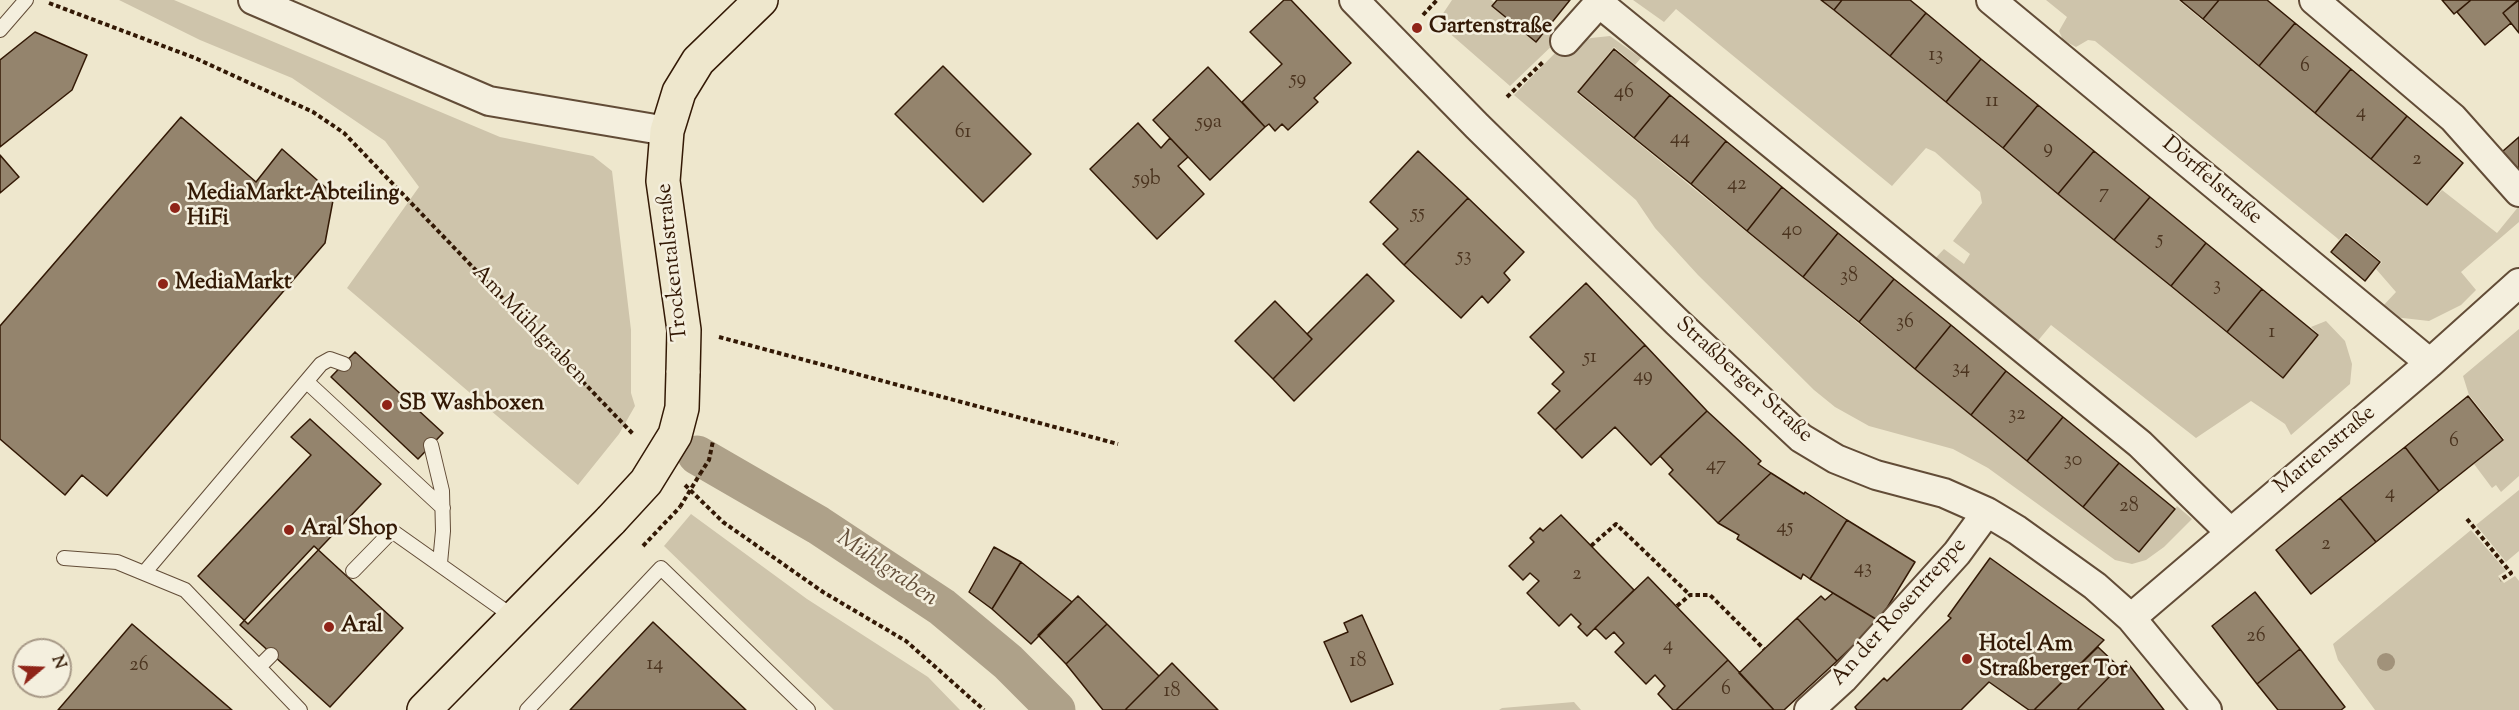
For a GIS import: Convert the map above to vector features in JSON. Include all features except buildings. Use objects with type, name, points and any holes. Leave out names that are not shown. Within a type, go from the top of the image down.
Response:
[{"type":"main road","name":"Trockentalstraße","points":[[424,710],[646,482],[675,435],[682,408],[684,330],[663,181],[667,131],[679,92],[698,61],[761,0]]},
{"type":"street","points":[[253,0],[489,101],[667,131]]},
{"type":"street","name":"Straßberger Straße","points":[[1354,0],[1477,126],[1677,322],[1801,438],[1836,459],[1876,475],[1944,493],[1987,512],[2095,586],[2131,618],[2207,710]]},
{"type":"street","name":"Dörffelstraße","points":[[1991,0],[2430,363]]},
{"type":"street","points":[[2314,0],[2453,118],[2519,192]]},
{"type":"street","points":[[1565,41],[1600,2],[2140,444],[2230,532]]},
{"type":"street","name":"Marienstraße","points":[[2131,618],[2430,363],[2519,283]]},
{"type":"street","name":"An der Rosentreppe","points":[[1809,710],[1843,679],[1957,553],[1987,512]]},
{"type":"lane","points":[[0,30],[26,0]]},
{"type":"lane","points":[[144,573],[321,364],[330,359],[344,364]]},
{"type":"lane","points":[[307,382],[443,508]]},
{"type":"lane","points":[[431,446],[442,491],[440,563]]},
{"type":"lane","points":[[353,571],[392,531],[440,563],[514,618]]},
{"type":"lane","points":[[64,558],[105,559],[185,590],[300,710]]},
{"type":"lane","points":[[527,710],[661,568],[808,710]]},
{"type":"lane","points":[[260,666],[271,655]]},
{"type":"path","name":"Am Mühlgraben","points":[[43,0],[195,58],[313,112],[344,133],[636,437]]},
{"type":"path","points":[[1423,15],[1437,0]]},
{"type":"path","points":[[1507,97],[1565,41]]},
{"type":"path","points":[[684,330],[749,344],[1118,444]]},
{"type":"path","points":[[640,550],[680,507],[709,460]]},
{"type":"path","points":[[683,484],[723,522],[824,592],[906,640],[984,710]]},
{"type":"path","points":[[2467,519],[2511,573],[2500,580]]},
{"type":"path","points":[[1592,546],[1616,524],[1690,595]]},
{"type":"path","points":[[1677,606],[1690,595],[1710,595],[1764,649]]},
{"type":"shaded area","points":[[119,0],[174,0],[500,137],[593,156],[612,171],[631,330],[631,393],[635,406],[619,434],[578,485],[347,288],[419,187],[385,141],[292,78],[200,40]]},
{"type":"shaded area","points":[[1452,0],[1491,0],[1494,2],[1492,6],[1536,42],[1549,27],[1559,39],[1510,86],[1447,31],[1442,15]]},
{"type":"shaded area","points":[[1633,0],[1821,0],[2283,379],[2319,335],[2311,327],[2326,321],[2345,341],[2352,364],[2350,384],[2291,435],[2285,424],[2251,401],[2196,438],[2051,325],[2031,349],[1930,264],[1944,249],[1964,264],[1970,254],[1953,241],[1982,203],[1980,192],[1935,152],[1926,148],[1892,186],[1676,9],[1664,22]]},
{"type":"shaded area","points":[[2046,0],[2178,0],[2427,206],[2442,190],[2497,233],[2519,206],[2519,222],[2461,272],[2476,290],[2461,305],[2429,321],[2394,317],[2382,307],[2396,292],[2376,269],[2382,262],[2346,232],[2339,240],[2095,41],[2088,40],[2076,47],[2063,40],[2059,31],[2067,17]]},
{"type":"shaded area","points":[[1610,36],[1641,58],[1635,65],[1614,47],[1577,93],[2139,553],[2177,506],[2192,519],[2164,547],[2146,560],[2132,564],[2115,560],[1988,468],[1953,449],[1869,426],[1835,407],[1814,390],[1698,275],[1655,228],[1636,200],[1514,95],[1557,51],[1591,38]]},
{"type":"shaded area","points":[[2519,329],[2519,476],[2501,492],[2496,485],[2492,488],[2474,464],[2504,439],[2469,395],[2463,376]]},
{"type":"shaded area","points":[[2519,490],[2519,551],[2506,562],[2476,525]]},
{"type":"shaded area","points":[[691,514],[807,599],[928,677],[960,710],[834,710],[664,546]]},
{"type":"shaded area","points":[[2471,530],[2506,571],[2498,576],[2504,583],[2515,576],[2519,581],[2519,710],[2375,710],[2338,660],[2333,644]]},
{"type":"shaded area","points":[[1574,702],[1581,710],[1499,710],[1502,708]]},
{"type":"waterway","name":"Mühlgraben","points":[[697,455],[818,525],[942,607],[1008,662],[1056,710]]},
{"type":"place","name":"Gartenstraße","points":[[1417,28]]},
{"type":"place","name":"MediaMarkt-Abteiling HiFi","points":[[175,208]]},
{"type":"place","name":"MediaMarkt","points":[[163,284]]},
{"type":"place","name":"SB Washboxen","points":[[387,405]]},
{"type":"place","name":"Aral Shop","points":[[289,530]]},
{"type":"place","name":"Aral","points":[[329,627]]},
{"type":"place","name":"Hotel Am Straßberger Tor","points":[[1967,659]]}]
